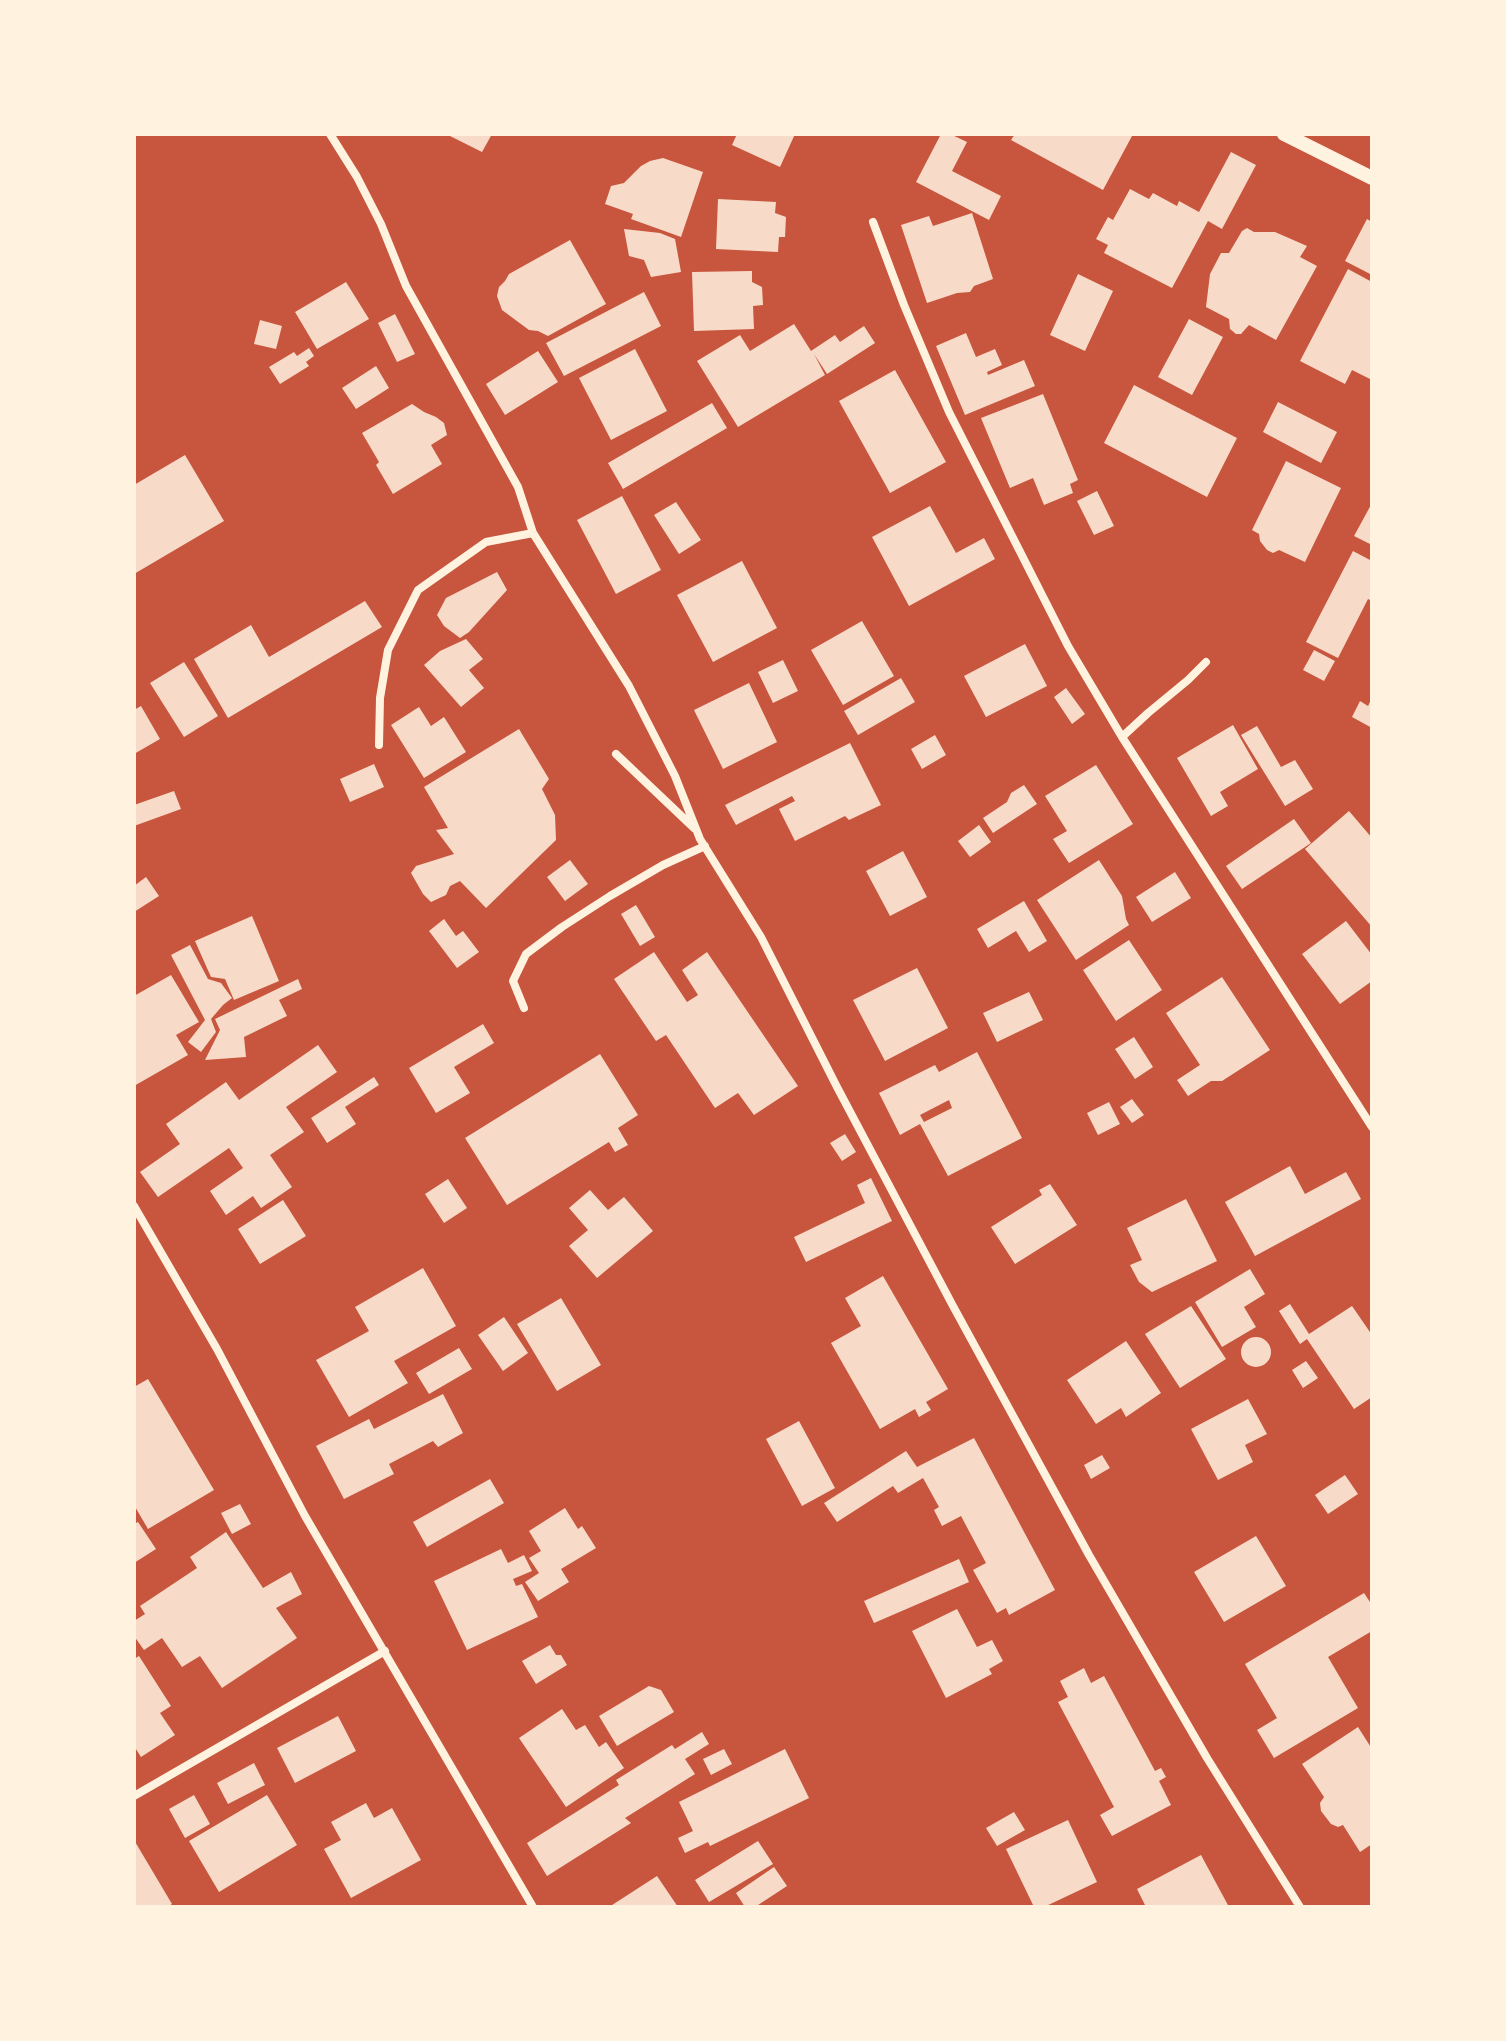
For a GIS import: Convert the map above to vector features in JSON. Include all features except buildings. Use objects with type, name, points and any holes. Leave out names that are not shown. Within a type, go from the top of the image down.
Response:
[{"type":"street","points":[[330,134],[381,224],[406,286],[518,487],[533,533],[629,686],[675,776],[697,832],[761,937],[946,1293],[1089,1555],[1207,1758],[1300,1907]]},
{"type":"street","points":[[1284,134],[1372,178]]},
{"type":"street","points":[[873,222],[949,412],[1068,646],[1122,737],[1372,1127]]},
{"type":"street","points":[[379,745],[380,698],[388,650],[418,590],[486,542],[533,533]]},
{"type":"street","points":[[1122,737],[1206,662]]},
{"type":"street","points":[[616,754],[697,832]]},
{"type":"street","points":[[524,1008],[513,981],[526,954],[610,896],[663,865],[705,846]]},
{"type":"street","points":[[134,1206],[217,1349],[305,1516],[533,1907]]},
{"type":"street","points":[[134,1796],[385,1651]]}]
